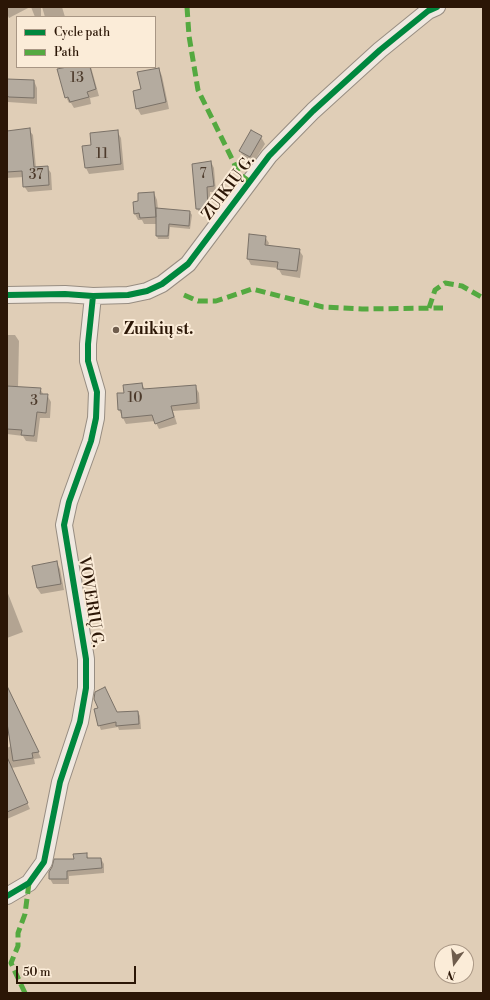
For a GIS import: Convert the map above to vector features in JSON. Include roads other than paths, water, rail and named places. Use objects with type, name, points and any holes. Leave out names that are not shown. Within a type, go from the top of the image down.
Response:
[{"type":"street","name":"ZUIKIŲ G.","points":[[7,295],[128,295],[147,291],[162,284],[188,264],[269,156],[313,112],[380,50],[428,11],[437,7]]},
{"type":"street","name":"VOVERIŲ G.","points":[[7,896],[29,883],[44,862],[60,782],[80,722],[86,688],[86,659],[64,525],[69,502],[90,441],[96,418],[97,392],[88,361],[88,344],[93,296]]},
{"type":"place","name":"Zuikių st.","points":[[116,330]]}]
